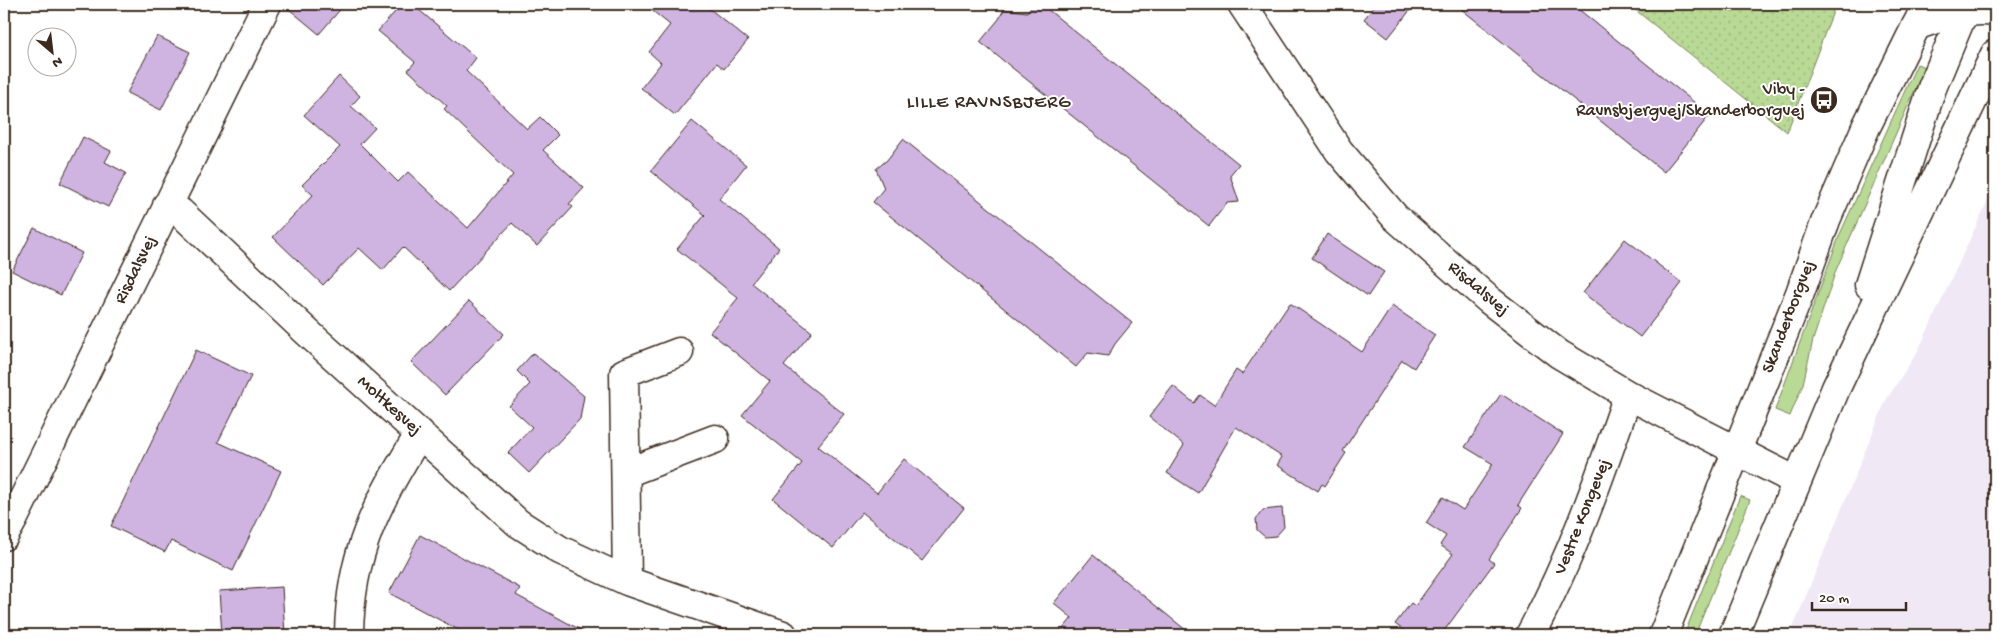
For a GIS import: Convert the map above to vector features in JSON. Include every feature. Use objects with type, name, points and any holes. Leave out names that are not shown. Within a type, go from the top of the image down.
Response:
[{"type":"street","name":"Risdalsvej","points":[[4,536],[267,4]]},
{"type":"street","name":"Risdalsvej","points":[[1242,4],[1339,151],[1396,217],[1489,300],[1559,354],[1628,395],[1796,482]]},
{"type":"street","points":[[1922,15],[1940,17],[1962,7],[1995,12]]},
{"type":"street","points":[[1962,7],[1995,34]]},
{"type":"street","points":[[1836,388],[1932,88],[1962,7]]},
{"type":"street","name":"Skanderborgvej","points":[[1663,635],[1800,293],[1826,220],[1866,127],[1922,15]]},
{"type":"street","points":[[1733,635],[1836,388],[1995,54]]},
{"type":"street","name":"Moltkesvej","points":[[168,205],[180,212],[518,523],[560,550],[627,581],[783,635]]},
{"type":"street","points":[[627,581],[624,373],[679,352]]},
{"type":"street","name":"Vestre Kongevej","points":[[1530,635],[1549,600],[1596,491],[1628,395]]},
{"type":"street","points":[[349,635],[354,573],[362,543],[374,512],[420,434]]},
{"type":"street","points":[[626,473],[715,439]]},
{"type":"shaded area","points":[[1995,185],[1995,635],[1790,635],[1886,400],[1918,351]]},
{"type":"green space","points":[[1628,4],[1836,4],[1787,132]]},
{"type":"green space","points":[[1917,64],[1925,67],[1836,270],[1813,340],[1803,384],[1790,416],[1775,410],[1840,234]]},
{"type":"green space","points":[[1740,496],[1750,500],[1695,635],[1684,635]]},
{"type":"building","points":[[283,4],[345,4],[319,34]]},
{"type":"building","points":[[402,4],[412,4],[476,58],[466,71],[527,129],[540,117],[558,135],[543,150],[584,188],[569,204],[573,207],[537,246],[512,223],[449,291],[403,247],[383,270],[359,248],[323,285],[273,237],[313,195],[302,185],[340,147],[304,115],[339,76],[360,96],[351,106],[375,128],[360,144],[398,182],[408,172],[468,228],[513,175],[444,109],[447,106],[408,70],[415,62],[378,31]]},
{"type":"building","points":[[644,4],[704,4],[748,40],[724,69],[717,63],[675,115],[641,88],[661,63],[649,52],[670,25]]},
{"type":"building","points":[[1033,4],[1041,4],[1239,164],[1230,175],[1239,202],[1227,203],[1209,226],[980,42],[999,19],[1004,9],[1027,12]]},
{"type":"building","points":[[1376,4],[1415,4],[1388,38],[1364,19]]},
{"type":"building","points":[[1455,4],[1572,4],[1710,115],[1664,172]]},
{"type":"building","points":[[157,36],[190,52],[161,110],[127,93]]},
{"type":"building","points":[[692,121],[746,165],[719,199],[779,248],[751,283],[812,332],[784,366],[844,414],[818,446],[877,493],[904,459],[964,508],[922,561],[862,512],[833,548],[773,499],[802,463],[742,415],[770,381],[710,332],[738,298],[677,249],[705,215],[651,171]]},
{"type":"building","points":[[83,137],[111,151],[105,162],[126,173],[108,207],[60,183]]},
{"type":"building","points":[[903,139],[1132,323],[1108,356],[1088,353],[1076,367],[873,202],[884,188],[876,169],[887,160]]},
{"type":"building","points":[[34,228],[82,253],[61,295],[12,271]]},
{"type":"building","points":[[1327,234],[1384,272],[1368,296],[1312,258]]},
{"type":"building","points":[[1625,239],[1682,283],[1640,337],[1583,293]]},
{"type":"building","points":[[469,301],[504,334],[445,395],[411,362]]},
{"type":"building","points":[[1290,303],[1362,352],[1392,306],[1435,335],[1414,368],[1402,360],[1343,451],[1346,453],[1325,486],[1322,484],[1318,491],[1277,465],[1282,457],[1236,427],[1198,493],[1167,473],[1184,445],[1149,417],[1173,386],[1194,403],[1200,395],[1214,405],[1236,370],[1242,374]]},
{"type":"building","points":[[196,350],[251,376],[218,442],[281,471],[233,571],[171,541],[165,552],[111,526]]},
{"type":"building","points":[[533,353],[584,396],[580,419],[529,473],[508,453],[532,427],[509,406],[530,384],[517,371]]},
{"type":"building","points":[[1501,394],[1563,434],[1518,505],[1522,508],[1489,559],[1494,563],[1441,635],[1410,635],[1395,624],[1411,603],[1415,606],[1453,554],[1440,545],[1446,536],[1426,523],[1443,497],[1463,510],[1493,464],[1465,447]]},
{"type":"building","points":[[1282,508],[1284,527],[1276,536],[1265,537],[1257,530],[1256,519],[1263,510]]},
{"type":"building","points":[[420,535],[520,588],[516,595],[590,635],[468,635],[389,593]]},
{"type":"building","points":[[1093,555],[1192,635],[1058,635],[1072,618],[1054,603]]},
{"type":"building","points":[[282,587],[285,635],[222,635],[219,591]]},
{"type":"place","name":"Viby - Ravnsbjergvej/Skanderborgvej","points":[[1824,100]]},
{"type":"district","name":"LILLE RAVNSBJERG","points":[[989,103]]}]
